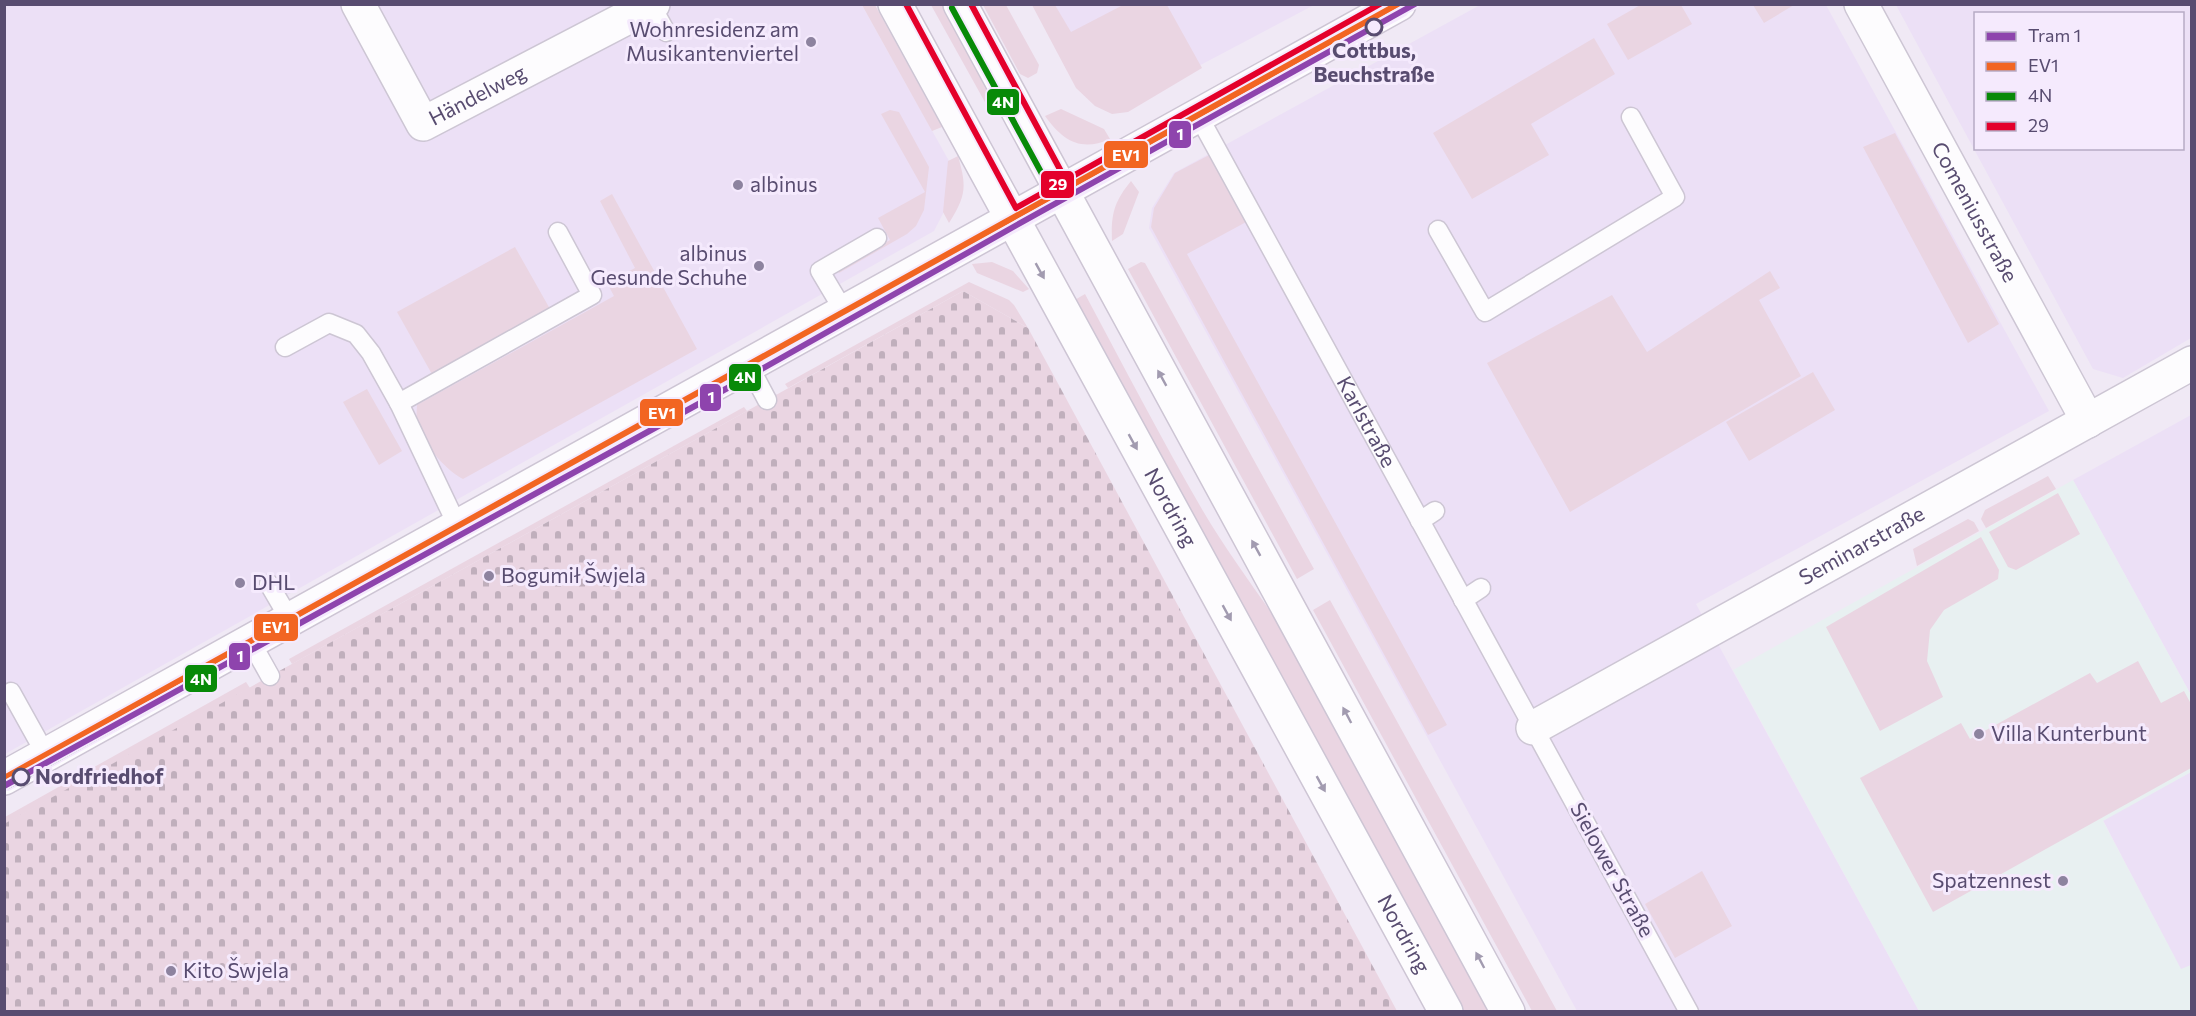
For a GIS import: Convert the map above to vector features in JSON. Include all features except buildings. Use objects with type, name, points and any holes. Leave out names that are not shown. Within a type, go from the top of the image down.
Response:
[{"type":"street","name":"Händelweg","points":[[358,4],[423,124],[657,14]]},
{"type":"street","name":"Nordring","points":[[895,4],[1446,1011]]},
{"type":"street","points":[[960,4],[1508,1011]]},
{"type":"street","points":[[4,778],[1399,4]]},
{"type":"street","name":"Comeniusstraße","points":[[1861,4],[2088,421]]},
{"type":"street","name":"Seminarstraße","points":[[1533,728],[2192,363]]},
{"type":"lane","name":"Karlstraße","points":[[1198,115],[1428,516],[1463,600],[1508,666],[1533,728]]},
{"type":"lane","points":[[1438,230],[1485,312],[1674,197],[1631,117]]},
{"type":"lane","points":[[399,403],[592,295],[558,232]]},
{"type":"lane","points":[[845,313],[820,271],[878,238]]},
{"type":"lane","points":[[285,347],[329,323],[356,334],[371,353],[399,403],[458,527]]},
{"type":"lane","points":[[749,366],[767,400]]},
{"type":"lane","points":[[269,584],[290,620]]},
{"type":"lane","points":[[1463,600],[1481,588]]},
{"type":"lane","points":[[251,642],[270,676]]},
{"type":"lane","points":[[11,692],[46,755]]},
{"type":"lane","name":"Sielower Straße","points":[[1533,728],[1623,884],[1690,1009]]},
{"type":"shaded area","points":[[5,5],[862,5],[949,161],[950,200],[934,231],[5,754]]},
{"type":"shaded area","points":[[1037,5],[1314,5],[1121,107]]},
{"type":"shaded area","points":[[1480,5],[1826,5],[2049,411],[1696,604],[1919,1011],[1577,1011],[1149,228],[1152,208],[1174,173]]},
{"type":"shaded area","points":[[1896,5],[2191,5],[2191,338],[2123,378],[2093,369],[1974,150],[2184,150],[2184,12],[1974,12],[1974,149]]},
{"type":"shaded area","points":[[2191,415],[2191,695],[2073,480]]},
{"type":"shaded area","name":"Villa Kunterbunt","points":[[2073,480],[2191,695],[2191,772],[2103,821],[2181,969],[2191,965],[2191,1011],[1919,1011],[1733,670]]},
{"type":"shaded area","points":[[2191,772],[2191,965],[2181,970],[2103,820]]},
{"type":"green space","points":[[1642,4],[1681,5],[1692,24],[1628,60],[1607,24]]},
{"type":"green space","points":[[862,5],[875,5],[942,127],[932,131]]},
{"type":"green space","points":[[931,5],[943,5],[995,98],[986,104]]},
{"type":"green space","points":[[983,5],[1006,5],[1039,65],[1037,73],[1028,78],[1020,74]]},
{"type":"green space","points":[[1032,5],[1055,5],[1071,32],[1123,5],[1167,5],[1202,68],[1128,112],[1112,114],[1095,106],[1076,88]]},
{"type":"green space","points":[[1753,5],[1794,5],[1764,23]]},
{"type":"green space","points":[[1594,38],[1615,74],[1531,124],[1549,155],[1472,199],[1433,133]]},
{"type":"green space","points":[[1061,109],[1104,129],[1110,139],[1100,143],[1081,144],[1066,138],[1045,116]]},
{"type":"green space","points":[[890,110],[899,112],[929,167],[924,210],[916,226],[907,234],[839,273],[837,270],[890,240],[878,218],[925,192],[881,114]]},
{"type":"green space","points":[[1895,133],[1999,324],[1968,343],[1863,147]]},
{"type":"green space","points":[[1211,154],[1248,221],[1187,254],[1447,725],[1428,735],[1151,227],[1154,208],[1175,173]]},
{"type":"green space","points":[[958,156],[964,184],[959,206],[949,223],[943,212],[948,161]]},
{"type":"green space","points":[[1131,181],[1139,192],[1123,234],[1112,241],[1115,209]]},
{"type":"green space","points":[[612,194],[697,349],[463,479],[448,468],[428,445],[419,427],[417,405],[614,296],[607,283],[635,268],[600,201]]},
{"type":"green space","points":[[515,247],[550,309],[433,376],[397,312]]},
{"type":"green space","points":[[992,262],[1013,271],[1029,289],[1023,292],[977,273],[972,264]]},
{"type":"green space","points":[[1141,262],[1145,263],[1314,569],[1297,579],[1128,269]]},
{"type":"green space","points":[[1770,271],[1780,288],[1759,300],[1801,376],[1570,512],[1487,363],[1612,295],[1647,352]]},
{"type":"green space","points":[[969,282],[1009,300],[1028,328],[963,291],[788,388],[785,384]]},
{"type":"green space","name":"Nordfriedhof","points":[[963,291],[1028,328],[1397,1011],[5,1011],[4,824]]},
{"type":"green space","points":[[1085,294],[1203,511],[1292,643],[1492,1011],[1464,1011],[1300,717],[1073,301]]},
{"type":"green space","points":[[1813,372],[1835,410],[1749,461],[1726,422]]},
{"type":"green space","points":[[367,389],[402,451],[379,465],[343,402]]},
{"type":"green space","points":[[744,407],[747,411],[292,664],[289,659]]},
{"type":"green space","points":[[2048,476],[2056,489],[1986,528],[1981,519],[1985,510]]},
{"type":"green space","points":[[2058,493],[2080,534],[2016,570],[2008,567],[1989,532]]},
{"type":"green space","points":[[1968,519],[1974,522],[1979,531],[1917,566],[1913,549]]},
{"type":"green space","points":[[1981,537],[1999,570],[1998,579],[1944,610],[1930,630],[1927,661],[1943,697],[1880,731],[1826,627]]},
{"type":"green space","points":[[1330,600],[1557,1011],[1532,1011],[1313,610]]},
{"type":"green space","points":[[2138,661],[2161,703],[2184,691],[2191,704],[2191,768],[1933,912],[1860,778],[1961,723],[1970,739],[2090,673],[2097,683]]},
{"type":"green space","points":[[246,682],[250,688],[5,824],[5,817]]},
{"type":"green space","points":[[1702,871],[1732,926],[1675,958],[1645,904]]},
{"type":"tram line","name":"1","points":[[4,786],[753,374],[1415,4]]},
{"type":"transit line","name":"29","points":[[906,4],[1016,208],[1380,4]]},
{"type":"transit line","name":"29","points":[[971,4],[1070,188]]},
{"type":"transit line","name":"EV1","points":[[4,778],[1398,4]]},
{"type":"transit line","name":"4N","points":[[952,8],[1054,196]]},
{"type":"transit line","name":"4N","points":[[8,786],[1403,12]]},
{"type":"place","name":"Cottbus, Beuchstraße","points":[[1374,27]]},
{"type":"place","name":"Wohnresidenz am Musikantenviertel","points":[[811,42]]},
{"type":"place","name":"albinus","points":[[738,185]]},
{"type":"place","name":"albinus Gesunde Schuhe","points":[[759,266]]},
{"type":"place","name":"Bogumił Šwjela","points":[[489,576]]},
{"type":"place","name":"DHL","points":[[240,583]]},
{"type":"place","name":"Villa Kunterbunt","points":[[1979,734]]},
{"type":"place","name":"Nordfriedhof","points":[[21,777]]},
{"type":"place","name":"Spatzennest","points":[[2063,881]]},
{"type":"place","name":"Kito Šwjela","points":[[171,971]]}]
